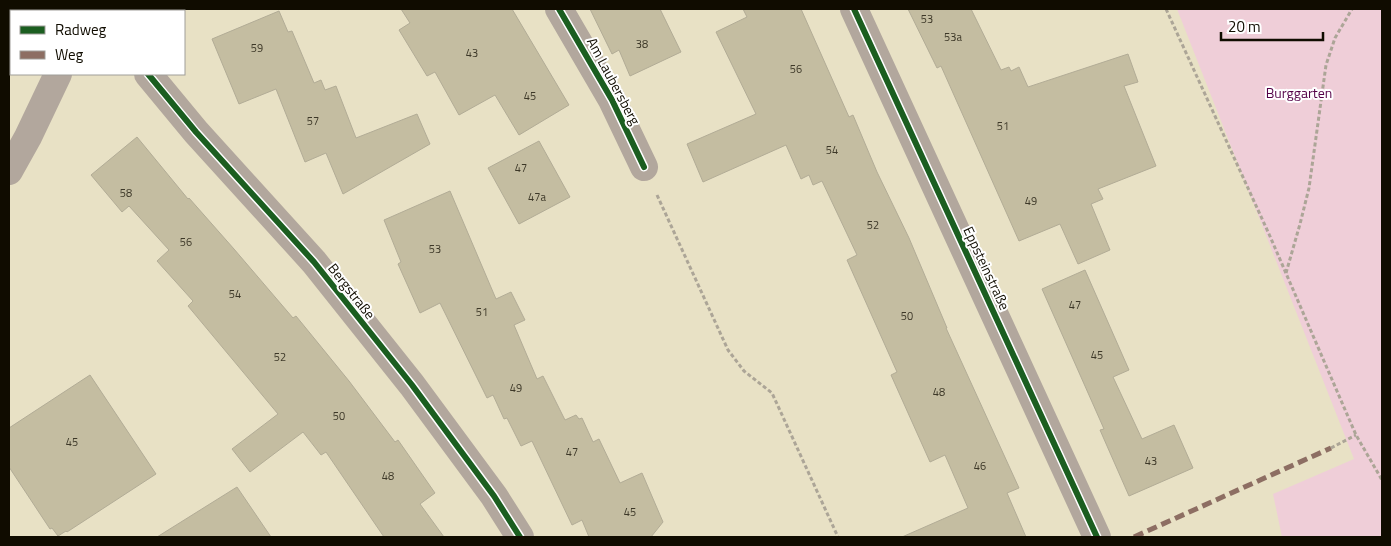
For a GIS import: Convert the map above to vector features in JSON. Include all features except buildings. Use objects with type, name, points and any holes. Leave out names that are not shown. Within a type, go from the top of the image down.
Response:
[{"type":"street","name":"Am Laubersberg","points":[[559,9],[612,100],[644,167]]},
{"type":"street","name":"Eppsteinstraße","points":[[854,9],[1097,537]]},
{"type":"street","points":[[9,171],[28,138],[58,75]]},
{"type":"street","name":"Bergstraße","points":[[149,75],[196,132],[314,262],[412,385],[494,496],[520,537]]},
{"type":"path","points":[[1166,9],[1286,274],[1356,435],[1382,480]]},
{"type":"path","points":[[1286,274],[1308,188],[1326,65],[1335,38],[1352,9]]},
{"type":"path","points":[[644,167],[728,350],[744,371],[772,393],[838,537]]},
{"type":"path","points":[[1331,448],[1356,435]]},
{"type":"green space","name":"Burggarten","points":[[1177,9],[1382,9],[1382,537],[1282,537],[1273,494],[1354,459]]},
{"type":"marked path","points":[[1134,537],[1331,448]]},
{"type":"cycle path","points":[[559,9],[612,100],[644,167]]},
{"type":"cycle path","points":[[854,9],[1097,537]]},
{"type":"cycle path","points":[[149,75],[196,132],[314,262],[412,385],[494,496],[520,537]]}]
